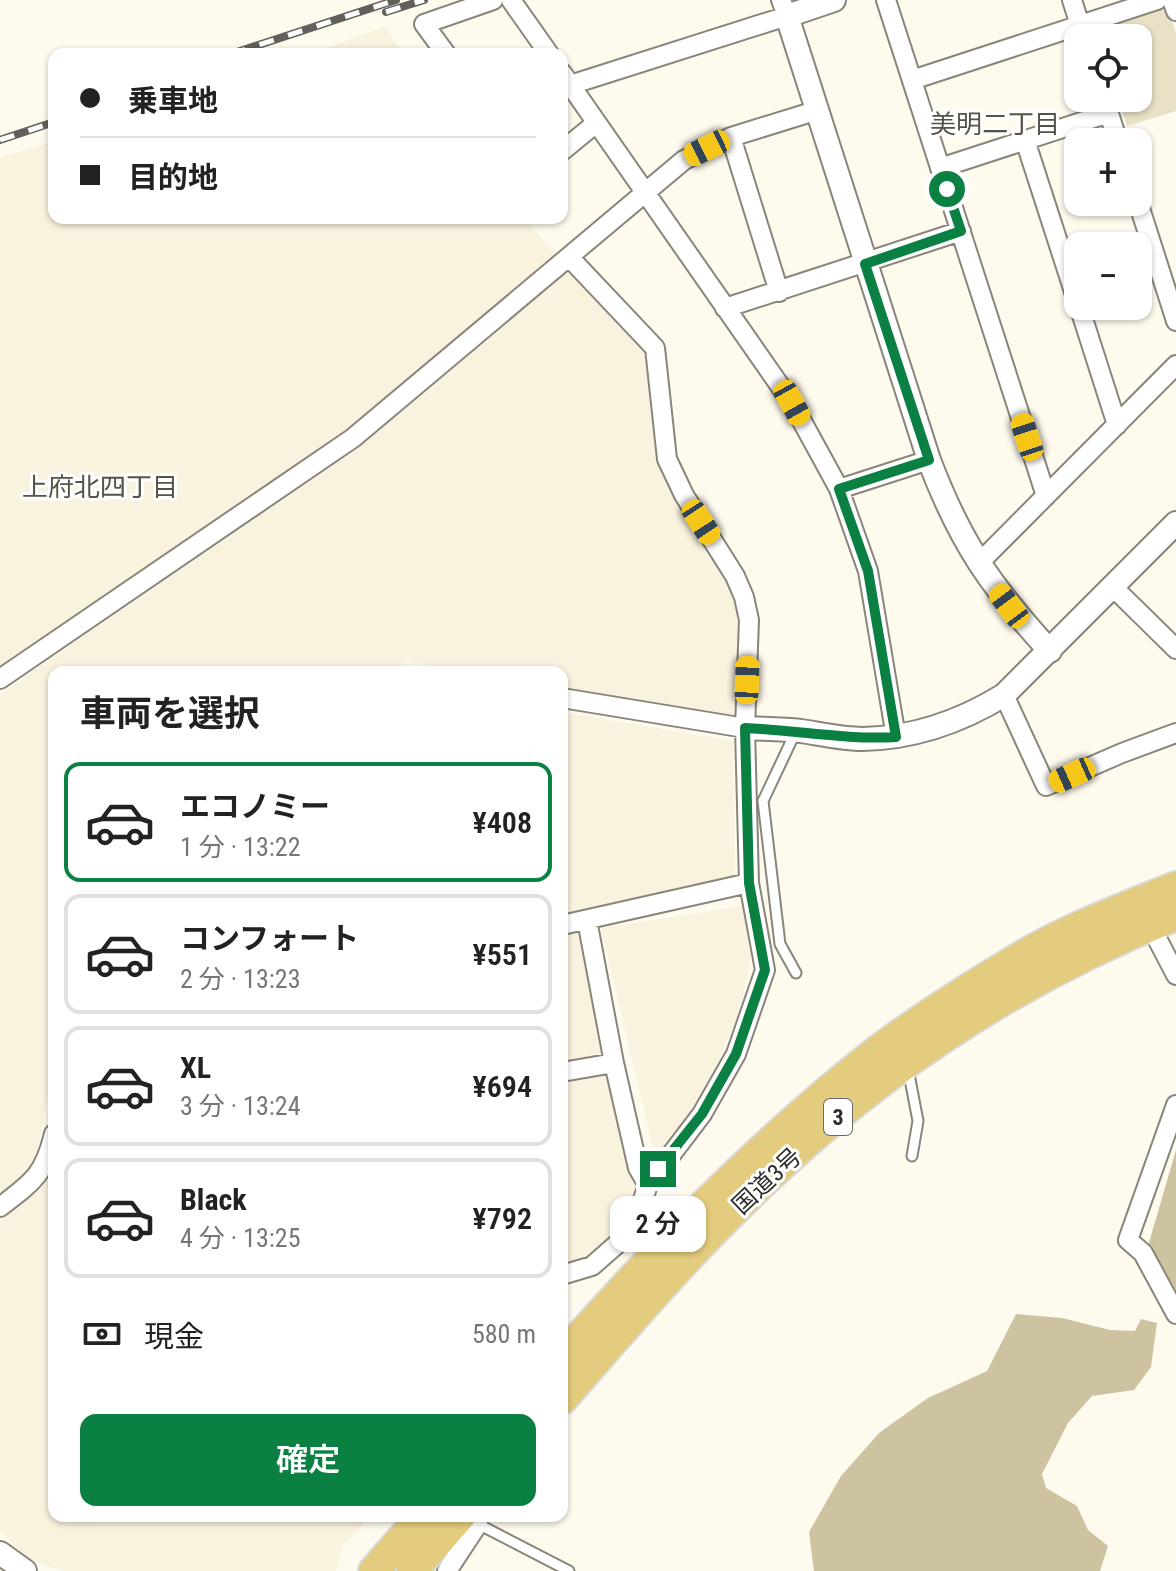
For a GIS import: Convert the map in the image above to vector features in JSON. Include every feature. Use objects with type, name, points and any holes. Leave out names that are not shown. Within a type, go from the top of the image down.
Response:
[{"type":"highway","name":"国道3号","points":[[568,1350],[674,1233],[765,1147],[862,1063],[1023,956],[1105,916],[1176,887]]},
{"type":"highway","name":"国道3号","points":[[568,1392],[642,1307],[778,1167],[907,1062],[1036,980],[1115,939],[1163,920]]},
{"type":"highway","points":[[374,1571],[417,1522]]},
{"type":"highway","points":[[412,1571],[466,1522]]},
{"type":"street","points":[[442,48],[424,24],[493,0]]},
{"type":"street","points":[[511,0],[545,48]]},
{"type":"street","points":[[568,78],[784,8],[834,0]]},
{"type":"street","points":[[886,0],[1046,496]]},
{"type":"street","points":[[1072,0],[1080,24]]},
{"type":"street","points":[[1101,24],[1157,0]]},
{"type":"street","points":[[1172,0],[1176,11]]},
{"type":"street","points":[[784,8],[815,111],[946,505],[978,564],[1009,606],[1050,651]]},
{"type":"street","points":[[912,80],[1064,37]]},
{"type":"street","points":[[568,82],[792,403],[839,489],[868,571],[896,737]]},
{"type":"street","points":[[0,679],[353,438],[684,160],[731,137],[815,111]]},
{"type":"street","points":[[940,168],[1025,140],[1090,112]]},
{"type":"street","points":[[568,146],[595,124]]},
{"type":"street","points":[[731,137],[779,292]]},
{"type":"street","points":[[1025,140],[1064,261]]},
{"type":"street","points":[[1142,216],[1176,321]]},
{"type":"street","points":[[725,308],[961,231]]},
{"type":"street","points":[[568,1273],[592,1266],[632,1231],[648,1185],[702,1114],[736,1054],[765,970],[749,883],[745,728],[749,620],[744,597],[735,576],[684,495],[667,459],[655,348],[569,257]]},
{"type":"street","points":[[1083,320],[1117,425]]},
{"type":"street","points":[[978,564],[1176,365]]},
{"type":"street","points":[[839,489],[929,460]]},
{"type":"street","points":[[568,699],[745,728],[860,739],[896,737],[939,728],[1004,695],[1176,523]]},
{"type":"street","points":[[1113,587],[1176,649]]},
{"type":"street","points":[[1004,695],[1046,786],[1176,733]]},
{"type":"street","points":[[568,924],[749,883]]},
{"type":"street","points":[[587,920],[638,1168],[648,1185]]},
{"type":"street","points":[[1163,920],[1176,975]]},
{"type":"street","points":[[568,1071],[614,1063]]},
{"type":"street","points":[[1176,1105],[1128,1240],[1143,1253],[1176,1314]]},
{"type":"street","points":[[0,1207],[27,1187],[48,1158]]},
{"type":"street","points":[[447,1571],[468,1522]]},
{"type":"street","points":[[0,1553],[25,1571]]},
{"type":"lane","points":[[796,731],[763,801],[780,944],[796,973]]},
{"type":"lane","points":[[907,1062],[918,1121],[912,1156]]},
{"type":"lane","points":[[475,1522],[569,1571]]},
{"type":"shaded area","points":[[1161,6],[1168,9],[1176,33],[1176,111],[1127,126],[1122,112],[1152,112],[1152,24],[1106,24]]},
{"type":"shaded area","points":[[385,26],[399,48],[327,48]]},
{"type":"shaded area","points":[[48,143],[48,224],[530,224],[555,254],[355,423],[0,671],[0,158]]},
{"type":"shaded area","points":[[569,271],[649,353],[660,458],[729,580],[740,612],[741,678],[737,714],[734,716],[568,689],[568,666],[432,666],[408,662],[399,666],[48,666],[48,1095],[35,1162],[14,1188],[0,1198],[0,694],[359,448]]},
{"type":"shaded area","points":[[568,713],[733,741],[735,879],[568,914]]},
{"type":"shaded area","points":[[742,906],[751,958],[740,1010],[715,1067],[658,1169],[601,928]]},
{"type":"shaded area","points":[[581,930],[602,1054],[568,1061],[568,933]]},
{"type":"shaded area","points":[[606,1072],[637,1182],[625,1223],[585,1260],[568,1263],[568,1080]]},
{"type":"shaded area","points":[[1176,1150],[1176,1312],[1158,1282],[1148,1246]]},
{"type":"shaded area","points":[[48,1173],[48,1522],[365,1522],[342,1547],[336,1571],[65,1571],[31,1561],[0,1531],[0,1221],[31,1197]]},
{"type":"shaded area","points":[[1016,1314],[1062,1318],[1110,1330],[1135,1331],[1141,1319],[1157,1323],[1151,1367],[1134,1390],[1092,1396],[1068,1423],[1042,1474],[1046,1488],[1077,1506],[1088,1530],[1108,1546],[1100,1571],[814,1571],[809,1532],[841,1476],[879,1433],[928,1398],[987,1371]]},
{"type":"railway","points":[[249,48],[396,0]]},
{"type":"railway","points":[[386,12],[424,0]]},
{"type":"railway","points":[[0,140],[48,124]]},
{"type":"district","name":"美明二丁目","points":[[995,124]]},
{"type":"district","name":"上府北四丁目","points":[[100,487]]},
{"type":"route","points":[[658,1169],[702,1114],[736,1054],[765,970],[749,883],[745,728],[860,739],[896,737],[868,571],[839,489],[929,460],[865,264],[961,231],[947,189]]}]
